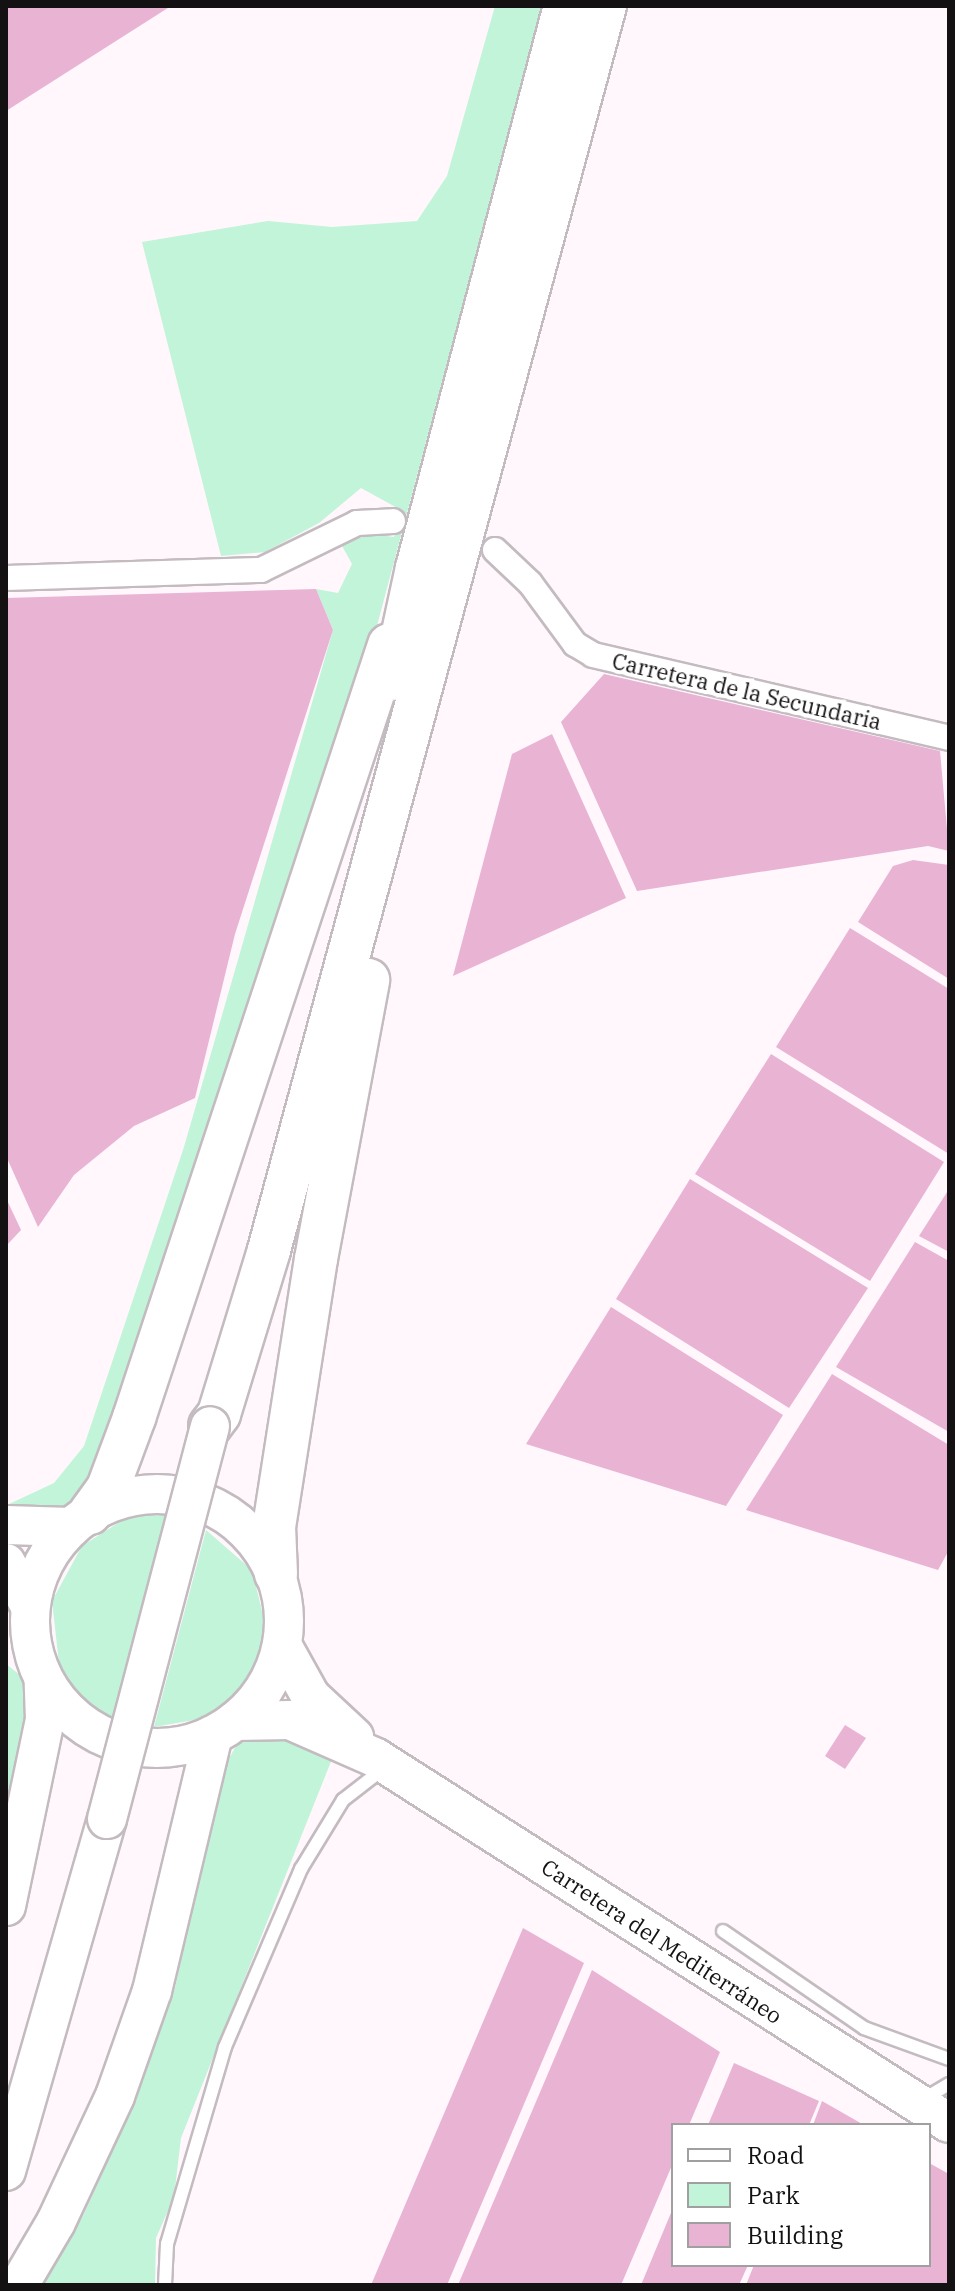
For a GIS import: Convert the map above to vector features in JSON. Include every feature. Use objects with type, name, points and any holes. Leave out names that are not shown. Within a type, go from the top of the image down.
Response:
[{"type":"highway","points":[[80,1520],[108,1488],[134,1418],[417,568],[565,6]]},
{"type":"highway","points":[[210,1426],[219,1414],[269,1250],[605,6]]},
{"type":"highway","points":[[210,1426],[207,1412],[249,1223],[404,639],[417,568]]},
{"type":"highway","points":[[276,1574],[274,1527],[316,1259],[360,1021],[441,648],[445,604]]},
{"type":"main road","points":[[6,2171],[107,1819],[210,1426]]},
{"type":"main road","points":[[6,1525],[80,1520],[149,1495],[197,1500],[230,1517],[257,1542],[276,1574],[284,1609],[282,1645],[256,1700],[224,1728],[176,1747],[137,1747],[100,1735],[68,1712],[44,1682]]},
{"type":"main road","points":[[6,1906],[45,1720],[44,1682],[31,1645],[30,1606],[37,1577],[80,1520]]},
{"type":"main road","points":[[6,1563],[30,1606]]},
{"type":"main road","name":"Carretera del Mediterráneo","points":[[282,1645],[311,1697],[382,1762]]},
{"type":"main road","name":"Carretera del Mediterráneo","points":[[224,1728],[290,1720],[382,1762],[949,2123]]},
{"type":"main road","points":[[19,2285],[56,2222],[115,2096],[152,1991],[224,1728]]},
{"type":"street","points":[[6,578],[261,570],[357,523],[393,521]]},
{"type":"street","name":"Carretera de la Secundaria","points":[[495,550],[530,583],[575,644],[593,655],[949,738]]},
{"type":"lane","points":[[165,2285],[167,2244],[193,2172],[202,2107],[301,1869],[343,1800],[382,1762]]},
{"type":"lane","points":[[723,1931],[864,2028],[949,2059]]},
{"type":"lane","points":[[917,2103],[949,2084]]},
{"type":"green space","points":[[495,6],[542,6],[374,637],[108,1442],[81,1498],[62,1509],[14,1516],[7,1505],[54,1483],[84,1446],[184,1147],[333,630],[316,589],[338,593],[352,564],[341,544],[372,534],[394,537],[401,510],[361,488],[319,523],[265,552],[221,556],[142,242],[268,221],[332,227],[417,221],[447,176]]},
{"type":"green space","points":[[167,1515],[114,1719],[80,1697],[59,1663],[52,1601],[82,1546],[126,1518]]},
{"type":"green space","points":[[206,1530],[252,1570],[265,1623],[263,1645],[254,1669],[225,1705],[200,1719],[154,1727]]},
{"type":"green space","points":[[6,1664],[20,1675],[30,1699],[6,1828]]},
{"type":"green space","points":[[274,1734],[303,1739],[332,1759],[181,2138],[174,2197],[156,2238],[155,2285],[42,2285],[83,2216],[134,2103],[175,1988],[221,1773],[237,1744]]},
{"type":"building","points":[[6,6],[171,6],[6,111]]},
{"type":"building","points":[[316,589],[333,630],[235,934],[195,1098],[134,1126],[74,1175],[38,1227],[6,1156],[6,598]]},
{"type":"building","points":[[604,674],[940,751],[949,851],[928,846],[637,891],[561,722]]},
{"type":"building","points":[[552,734],[626,898],[453,976],[512,754]]},
{"type":"building","points":[[913,860],[949,865],[949,979],[858,922],[893,866]]},
{"type":"building","points":[[850,928],[949,989],[949,1154],[776,1047]]},
{"type":"building","points":[[771,1054],[944,1162],[870,1281],[695,1174]]},
{"type":"building","points":[[690,1179],[868,1288],[789,1408],[616,1299]]},
{"type":"building","points":[[949,1189],[949,1252],[919,1236]]},
{"type":"building","points":[[6,1198],[21,1230],[6,1246]]},
{"type":"building","points":[[915,1242],[949,1261],[949,1432],[836,1367]]},
{"type":"building","points":[[611,1307],[783,1415],[726,1506],[526,1444]]},
{"type":"building","points":[[832,1374],[949,1445],[949,1550],[938,1570],[746,1510]]},
{"type":"building","points":[[845,1725],[866,1738],[845,1769],[825,1756]]},
{"type":"building","points":[[523,1928],[584,1963],[447,2285],[371,2285]]},
{"type":"building","points":[[592,1970],[720,2052],[690,2123],[671,2123],[671,2168],[621,2285],[458,2285]]},
{"type":"building","points":[[734,2063],[819,2101],[810,2123],[709,2123]]},
{"type":"building","points":[[822,2101],[860,2123],[814,2123]]},
{"type":"building","points":[[931,2164],[949,2174],[949,2285],[746,2285],[753,2267],[931,2267]]},
{"type":"building","points":[[671,2213],[671,2267],[747,2267],[739,2285],[641,2285]]}]
